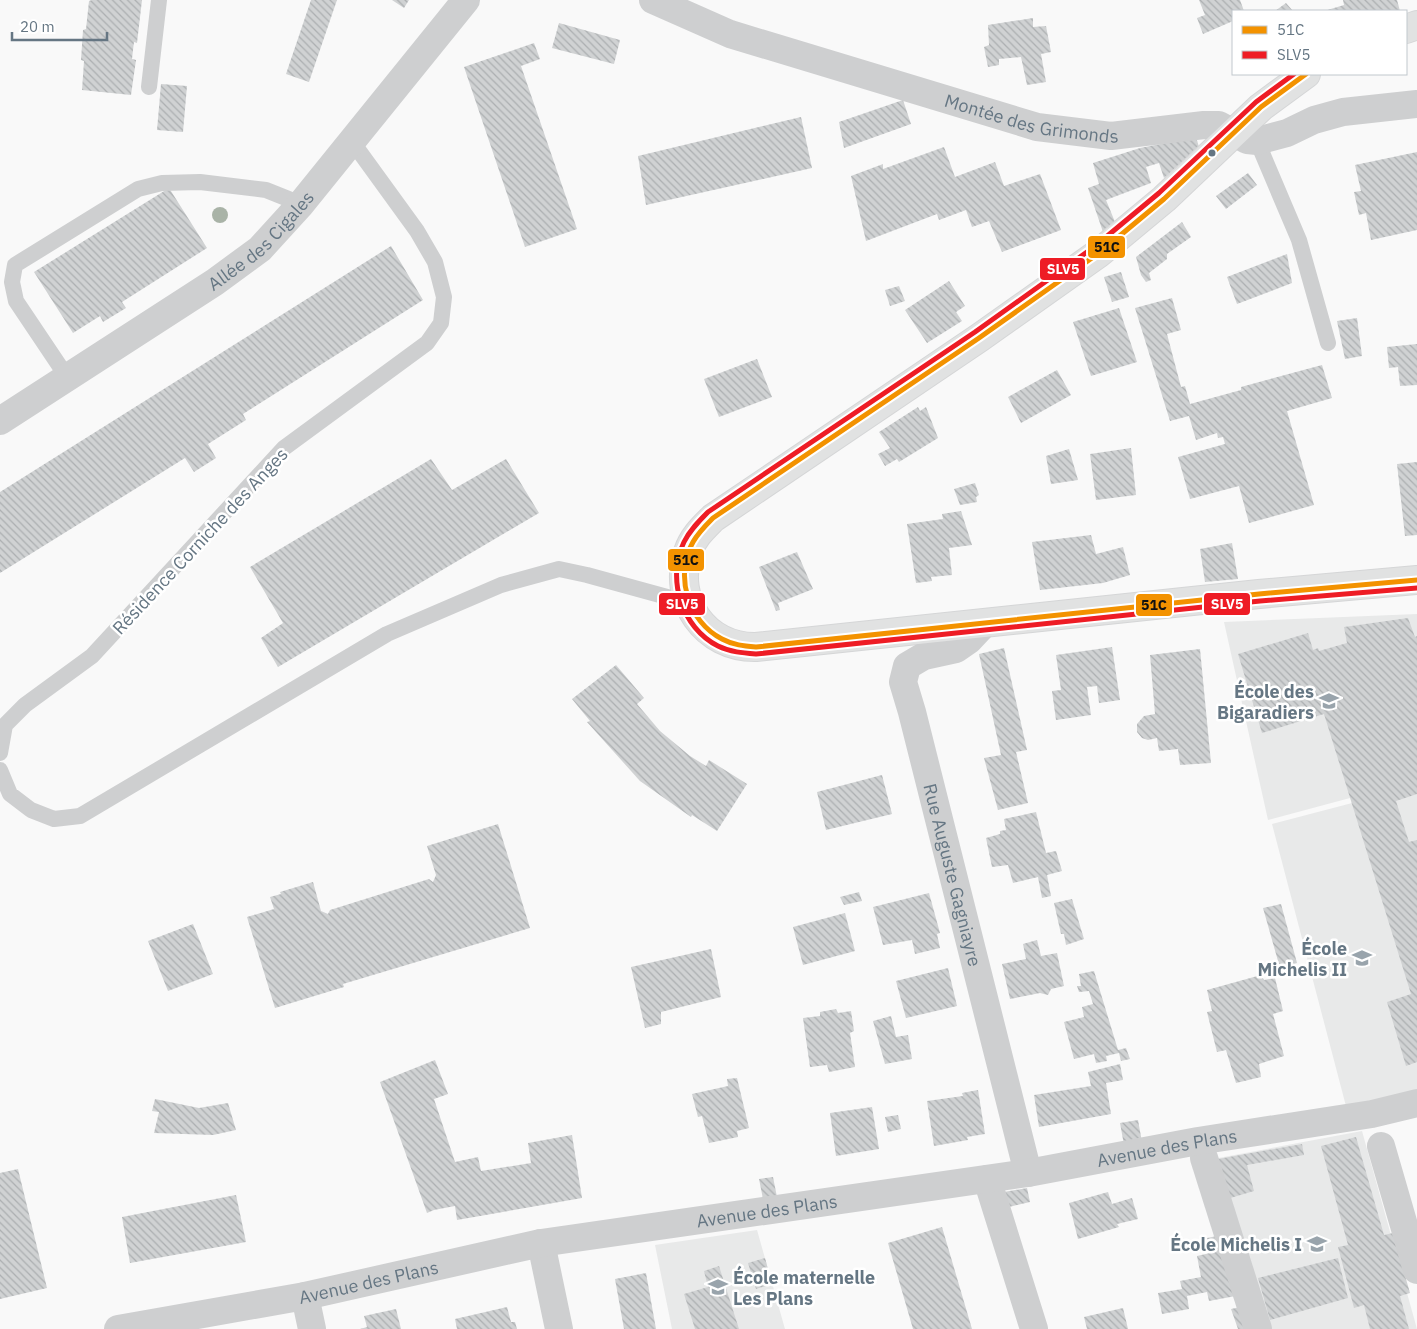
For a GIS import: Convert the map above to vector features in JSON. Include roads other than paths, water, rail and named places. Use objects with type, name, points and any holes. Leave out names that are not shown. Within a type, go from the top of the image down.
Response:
[{"type":"main road","points":[[1305,75],[1261,107],[1246,137],[1164,199],[1100,254],[713,518],[698,532],[689,550],[684,568],[689,603],[693,613],[702,625],[728,644],[745,647],[778,646],[1417,580]]},
{"type":"street","name":"Allée des Cigales","points":[[0,421],[215,282],[260,249],[301,204],[466,0]]},
{"type":"street","name":"Montée des Grimonds","points":[[653,0],[730,34],[1037,127],[1111,136],[1204,125],[1219,125],[1246,137]]},
{"type":"street","points":[[1246,137],[1287,132],[1314,120],[1343,112],[1417,104]]},
{"type":"street","name":"Rue Auguste Gagniayre","points":[[984,624],[969,640],[956,649],[924,656],[907,666],[903,682],[1028,1173]]},
{"type":"street","name":"Avenue des Plans","points":[[118,1329],[305,1296],[542,1243],[1028,1173],[1198,1142],[1372,1114],[1417,1103]]},
{"type":"street","points":[[1381,1146],[1417,1270]]},
{"type":"street","points":[[1204,1158],[1258,1329]]},
{"type":"street","points":[[987,1179],[1034,1329]]},
{"type":"street","points":[[542,1243],[560,1329]]},
{"type":"street","points":[[305,1296],[312,1329]]},
{"type":"lane","points":[[149,87],[159,0]]},
{"type":"lane","points":[[1246,137],[1299,240],[1328,343]]},
{"type":"lane","name":"Résidence Corniche des Anges","points":[[0,753],[5,725],[25,705],[92,656],[284,448],[427,344],[441,323],[444,297],[435,262],[417,231],[351,140]]},
{"type":"lane","points":[[67,376],[16,301],[12,282],[16,265],[138,189],[162,183],[200,182],[266,190],[301,204]]},
{"type":"lane","points":[[0,770],[10,794],[31,810],[54,819],[80,816],[387,634],[500,585],[559,569],[689,603]]},
{"type":"place","name":"École des Bigaradiers","points":[[1329,701]]},
{"type":"place","name":"École Michelis II","points":[[1362,958]]},
{"type":"place","name":"École Michelis I","points":[[1317,1244]]},
{"type":"place","name":"École maternelle Les Plans","points":[[718,1287]]}]
